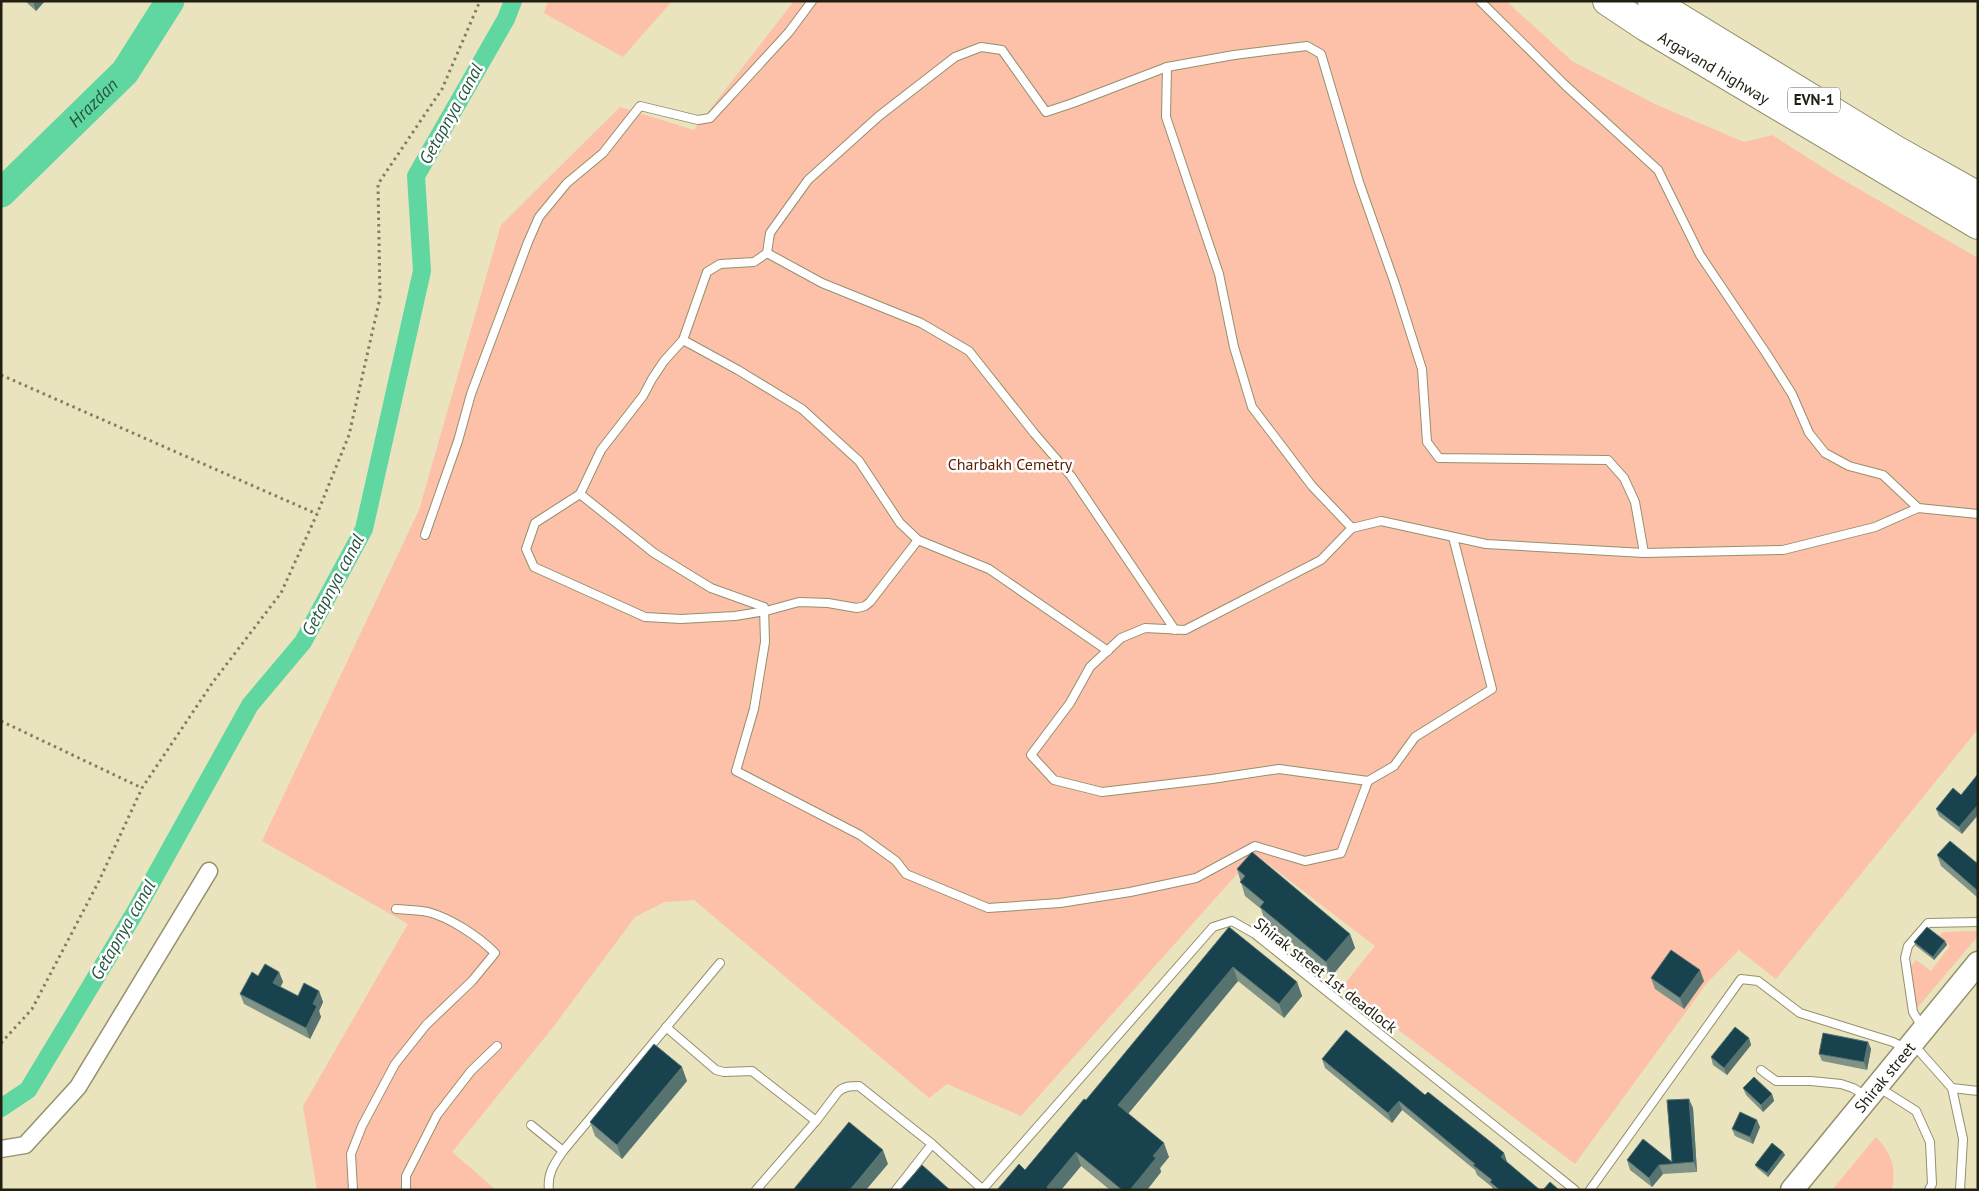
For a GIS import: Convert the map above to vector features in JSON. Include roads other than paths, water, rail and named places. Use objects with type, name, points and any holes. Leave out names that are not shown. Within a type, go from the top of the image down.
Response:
[{"type":"highway","name":"Argavand highway","points":[[1607,1],[1646,27],[1978,225]]},
{"type":"highway","name":"Argavand highway","points":[[1652,1],[1896,150],[1978,196]]},
{"type":"main road","name":"Shirak street","points":[[1792,1190],[1917,1042],[1978,963]]},
{"type":"main road","name":"Shirak street","points":[[1917,1042],[1978,977]]},
{"type":"main road","name":"Shirak street","points":[[1804,1190],[1876,1092]]},
{"type":"street","points":[[1,1149],[25,1145],[78,1087],[209,871]]},
{"type":"lane","points":[[425,535],[458,441],[470,394],[539,217],[567,183],[603,153],[640,106],[698,120],[710,118],[789,32],[812,1]]},
{"type":"lane","points":[[1480,1],[1565,85],[1658,170],[1700,255],[1792,394],[1809,433],[1825,452],[1848,466],[1883,475],[1918,508]]},
{"type":"lane","points":[[918,540],[865,606],[857,608],[828,603],[799,602],[766,611],[711,618],[681,619],[645,617],[534,567],[526,549],[535,522],[580,494],[601,450],[643,396],[664,361],[683,340],[707,272],[720,264],[754,262],[766,253],[770,233],[808,180],[880,116],[955,57],[981,47],[1002,50],[1046,112],[1167,67],[1234,55],[1307,46],[1321,54],[1359,182],[1395,284],[1422,369],[1427,442],[1439,458],[1608,460],[1624,478],[1635,502],[1644,553]]},
{"type":"lane","points":[[1167,67],[1166,117],[1219,274],[1234,347],[1252,408],[1312,486],[1352,528]]},
{"type":"lane","points":[[766,253],[822,283],[921,323],[969,351],[1071,476],[1175,630]]},
{"type":"lane","points":[[683,340],[738,370],[802,409],[859,461],[900,524],[918,540],[989,569],[1108,651]]},
{"type":"lane","points":[[580,494],[654,553],[711,588],[764,607],[766,611],[765,642],[754,708],[736,771],[860,835],[896,861],[906,874],[988,908],[1069,901],[1130,892],[1196,878],[1255,846],[1305,861],[1340,853],[1368,781]]},
{"type":"lane","points":[[1453,537],[1492,689],[1415,738],[1394,766],[1368,781],[1280,769],[1102,792],[1054,780],[1031,754],[1070,703],[1090,667],[1122,638],[1145,628],[1185,630],[1320,560],[1352,528],[1380,521],[1486,544],[1644,553],[1783,550],[1875,527],[1918,508],[1978,514]]},
{"type":"lane","points":[[353,1190],[351,1154],[362,1126],[395,1064],[426,1025],[472,981],[495,953],[482,939],[445,919],[429,912],[396,908]]},
{"type":"lane","name":"Shirak street 1st deadlock","points":[[982,1190],[1213,927],[1232,922],[1254,934],[1574,1190]]},
{"type":"lane","points":[[1960,1190],[1963,1139],[1952,1088],[1917,1042],[1905,958],[1908,946],[1928,923],[1978,922]]},
{"type":"lane","points":[[549,1190],[548,1182],[551,1169],[563,1151],[720,963]]},
{"type":"lane","points":[[1590,1190],[1742,979],[1758,981],[1800,1012],[1893,1042],[1917,1042]]},
{"type":"lane","points":[[666,1027],[716,1070],[724,1072],[752,1071],[816,1121]]},
{"type":"lane","points":[[406,1190],[406,1176],[437,1115],[471,1071],[497,1046]]},
{"type":"lane","points":[[1761,1070],[1776,1081],[1811,1081],[1841,1084],[1876,1092],[1916,1111],[1930,1142],[1932,1184],[1929,1190]]},
{"type":"lane","points":[[756,1190],[842,1088],[859,1086],[932,1144],[982,1190]]},
{"type":"lane","points":[[1952,1088],[1978,1091]]},
{"type":"lane","points":[[531,1125],[563,1151]]},
{"type":"lane","points":[[896,1190],[932,1144]]},
{"type":"waterway","name":"Hrazdan","points":[[1,193],[125,72],[170,1]]},
{"type":"waterway","name":"Getapnya canal","points":[[1,1108],[28,1090],[134,914],[250,705],[303,642],[364,529],[422,271],[416,176],[506,19],[513,1]]},
{"type":"park label","name":"Charbakh Cemetry","points":[[1010,464]]}]
